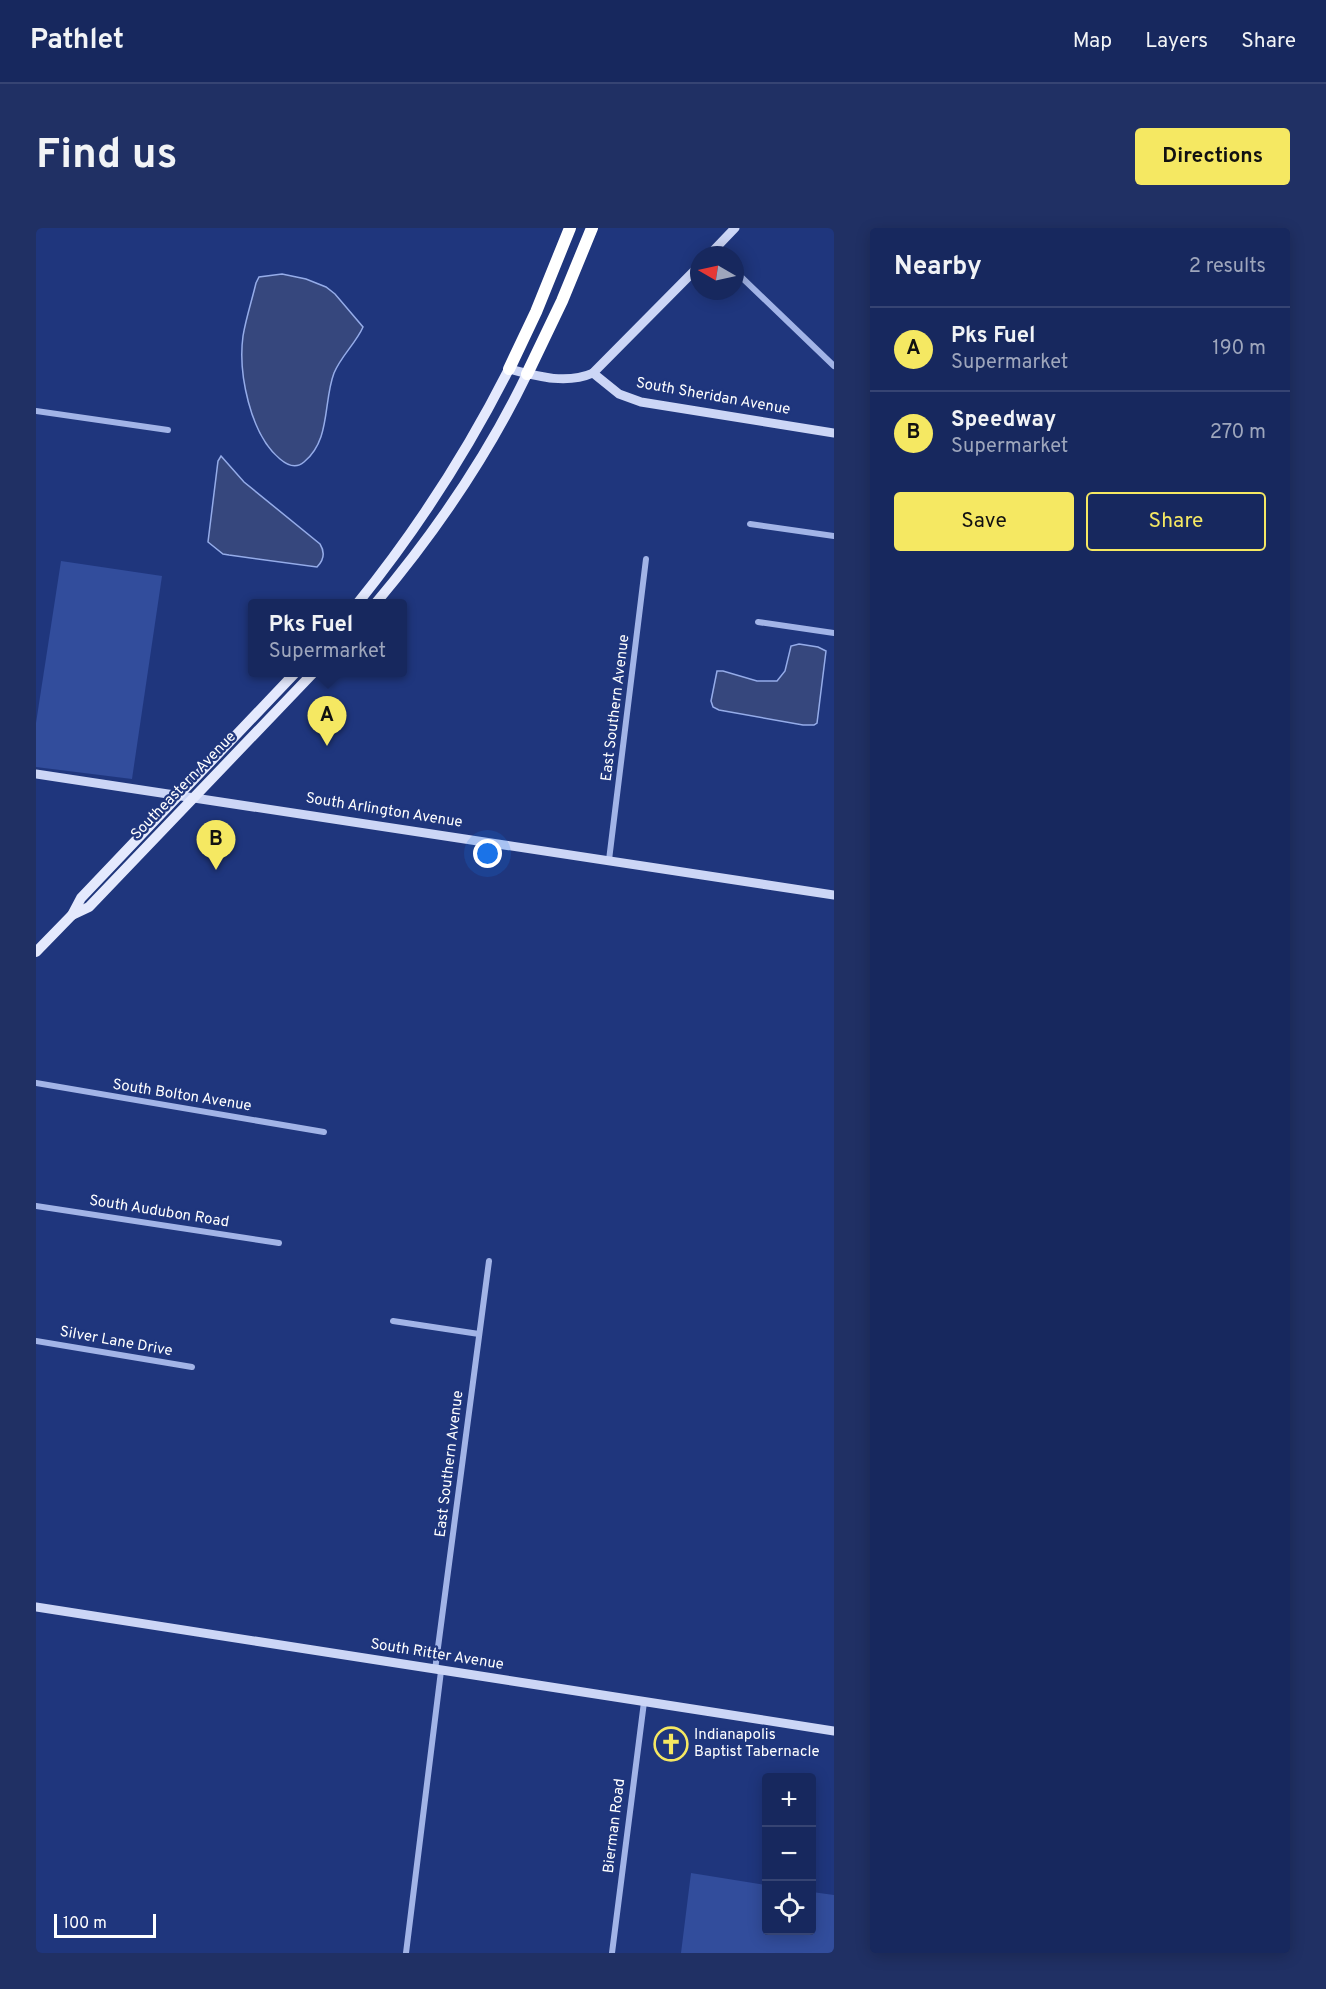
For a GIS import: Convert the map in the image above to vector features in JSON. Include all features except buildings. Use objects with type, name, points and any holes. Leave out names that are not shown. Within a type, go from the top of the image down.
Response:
[{"type":"highway","points":[[509,369],[536,312],[570,228]]},
{"type":"highway","points":[[527,374],[562,301],[592,228]]},
{"type":"main road","points":[[360,599],[400,547],[452,471],[480,425],[509,369]]},
{"type":"main road","points":[[378,599],[427,536],[462,485],[527,374]]},
{"type":"main road","name":"Southeastern Avenue","points":[[36,952],[72,915],[81,898],[291,677]]},
{"type":"main road","name":"Southeastern Avenue","points":[[72,915],[90,907],[309,677]]},
{"type":"street","points":[[720,246],[735,228]]},
{"type":"street","points":[[509,369],[567,380],[578,379],[593,373],[690,275]]},
{"type":"street","points":[[744,280],[834,366]]},
{"type":"street","name":"South Sheridan Avenue","points":[[593,373],[619,393],[641,402],[834,433]]},
{"type":"street","points":[[36,411],[168,430]]},
{"type":"street","points":[[750,524],[834,536]]},
{"type":"street","name":"East Southern Avenue","points":[[609,860],[646,559]]},
{"type":"street","points":[[758,622],[834,633]]},
{"type":"street","name":"South Arlington Avenue","points":[[36,774],[834,895]]},
{"type":"street","name":"South Bolton Avenue","points":[[36,1083],[324,1132]]},
{"type":"street","name":"South Audubon Road","points":[[36,1206],[279,1243]]},
{"type":"street","name":"East Southern Avenue","points":[[406,1953],[438,1671],[489,1261]]},
{"type":"street","points":[[393,1321],[479,1334]]},
{"type":"street","name":"Silver Lane Drive","points":[[36,1341],[192,1367]]},
{"type":"street","name":"South Ritter Avenue","points":[[36,1608],[834,1731]]},
{"type":"street","name":"Bierman Road","points":[[612,1953],[644,1702]]},
{"type":"shaded area","points":[[282,274],[306,279],[326,287],[335,294],[363,327],[334,373],[319,443],[304,462],[295,466],[280,459],[261,434],[248,402],[242,367],[243,336],[256,283],[259,277]]},
{"type":"shaded area","points":[[221,456],[244,482],[320,544],[323,556],[317,567],[223,554],[208,542],[218,461]]},
{"type":"shaded area","points":[[61,561],[162,576],[132,779],[36,767],[36,723]]},
{"type":"shaded area","points":[[799,644],[818,647],[826,651],[817,723],[803,725],[713,707],[711,701],[717,671],[757,681],[777,681],[785,671],[791,646]]},
{"type":"shaded area","points":[[691,1873],[762,1884],[762,1935],[816,1935],[816,1893],[834,1895],[834,1953],[681,1953]]},
{"type":"place","name":"Pks Fuel","points":[[327,746]]},
{"type":"place","name":"Speedway","points":[[216,870]]},
{"type":"place","name":"Indianapolis Baptist Tabernacle","points":[[671,1744]]}]
